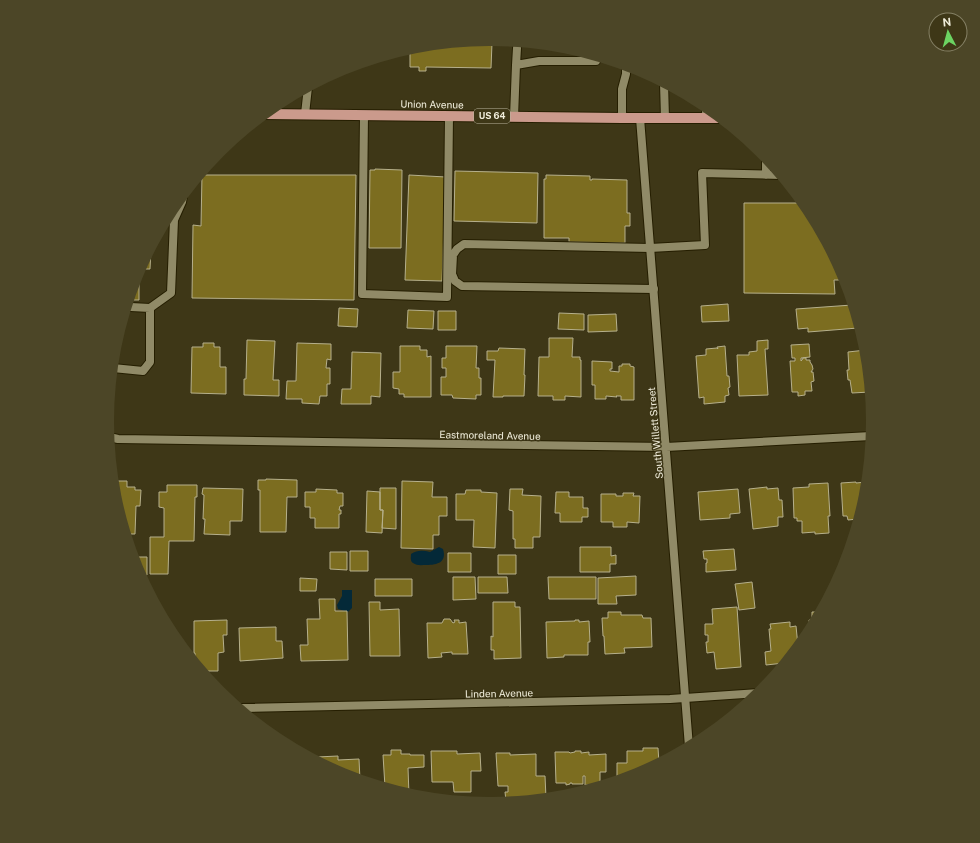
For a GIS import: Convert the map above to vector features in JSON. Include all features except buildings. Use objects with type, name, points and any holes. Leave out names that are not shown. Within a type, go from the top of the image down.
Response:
[{"type":"main road","name":"Union Avenue","points":[[274,114],[711,118]]},
{"type":"street","points":[[514,117],[517,48]]},
{"type":"street","points":[[516,65],[539,61],[594,61]]},
{"type":"street","points":[[622,118],[622,90],[626,72]]},
{"type":"street","points":[[664,89],[665,118]]},
{"type":"street","points":[[305,114],[307,93]]},
{"type":"street","points":[[364,115],[362,294],[447,297],[450,116]]},
{"type":"street","name":"South Willett Street","points":[[640,118],[689,740]]},
{"type":"street","points":[[766,167],[766,175]]},
{"type":"street","points":[[654,289],[462,286],[456,282],[452,274],[453,255],[457,249],[464,244],[650,248],[705,245],[702,173],[773,175]]},
{"type":"street","points":[[132,307],[150,308],[171,293],[175,218]]},
{"type":"street","points":[[119,369],[143,371],[150,362],[150,308]]},
{"type":"street","name":"Eastmoreland Avenue","points":[[115,438],[126,440],[666,447],[865,436]]},
{"type":"street","name":"Linden Avenue","points":[[247,708],[686,699],[748,695]]},
{"type":"water","points":[[439,547],[443,549],[444,557],[443,560],[438,563],[420,565],[411,561],[411,554],[413,553],[420,551],[430,552]]},
{"type":"water","points":[[342,590],[352,590],[352,608],[348,612],[338,609],[337,605],[342,596]]}]
